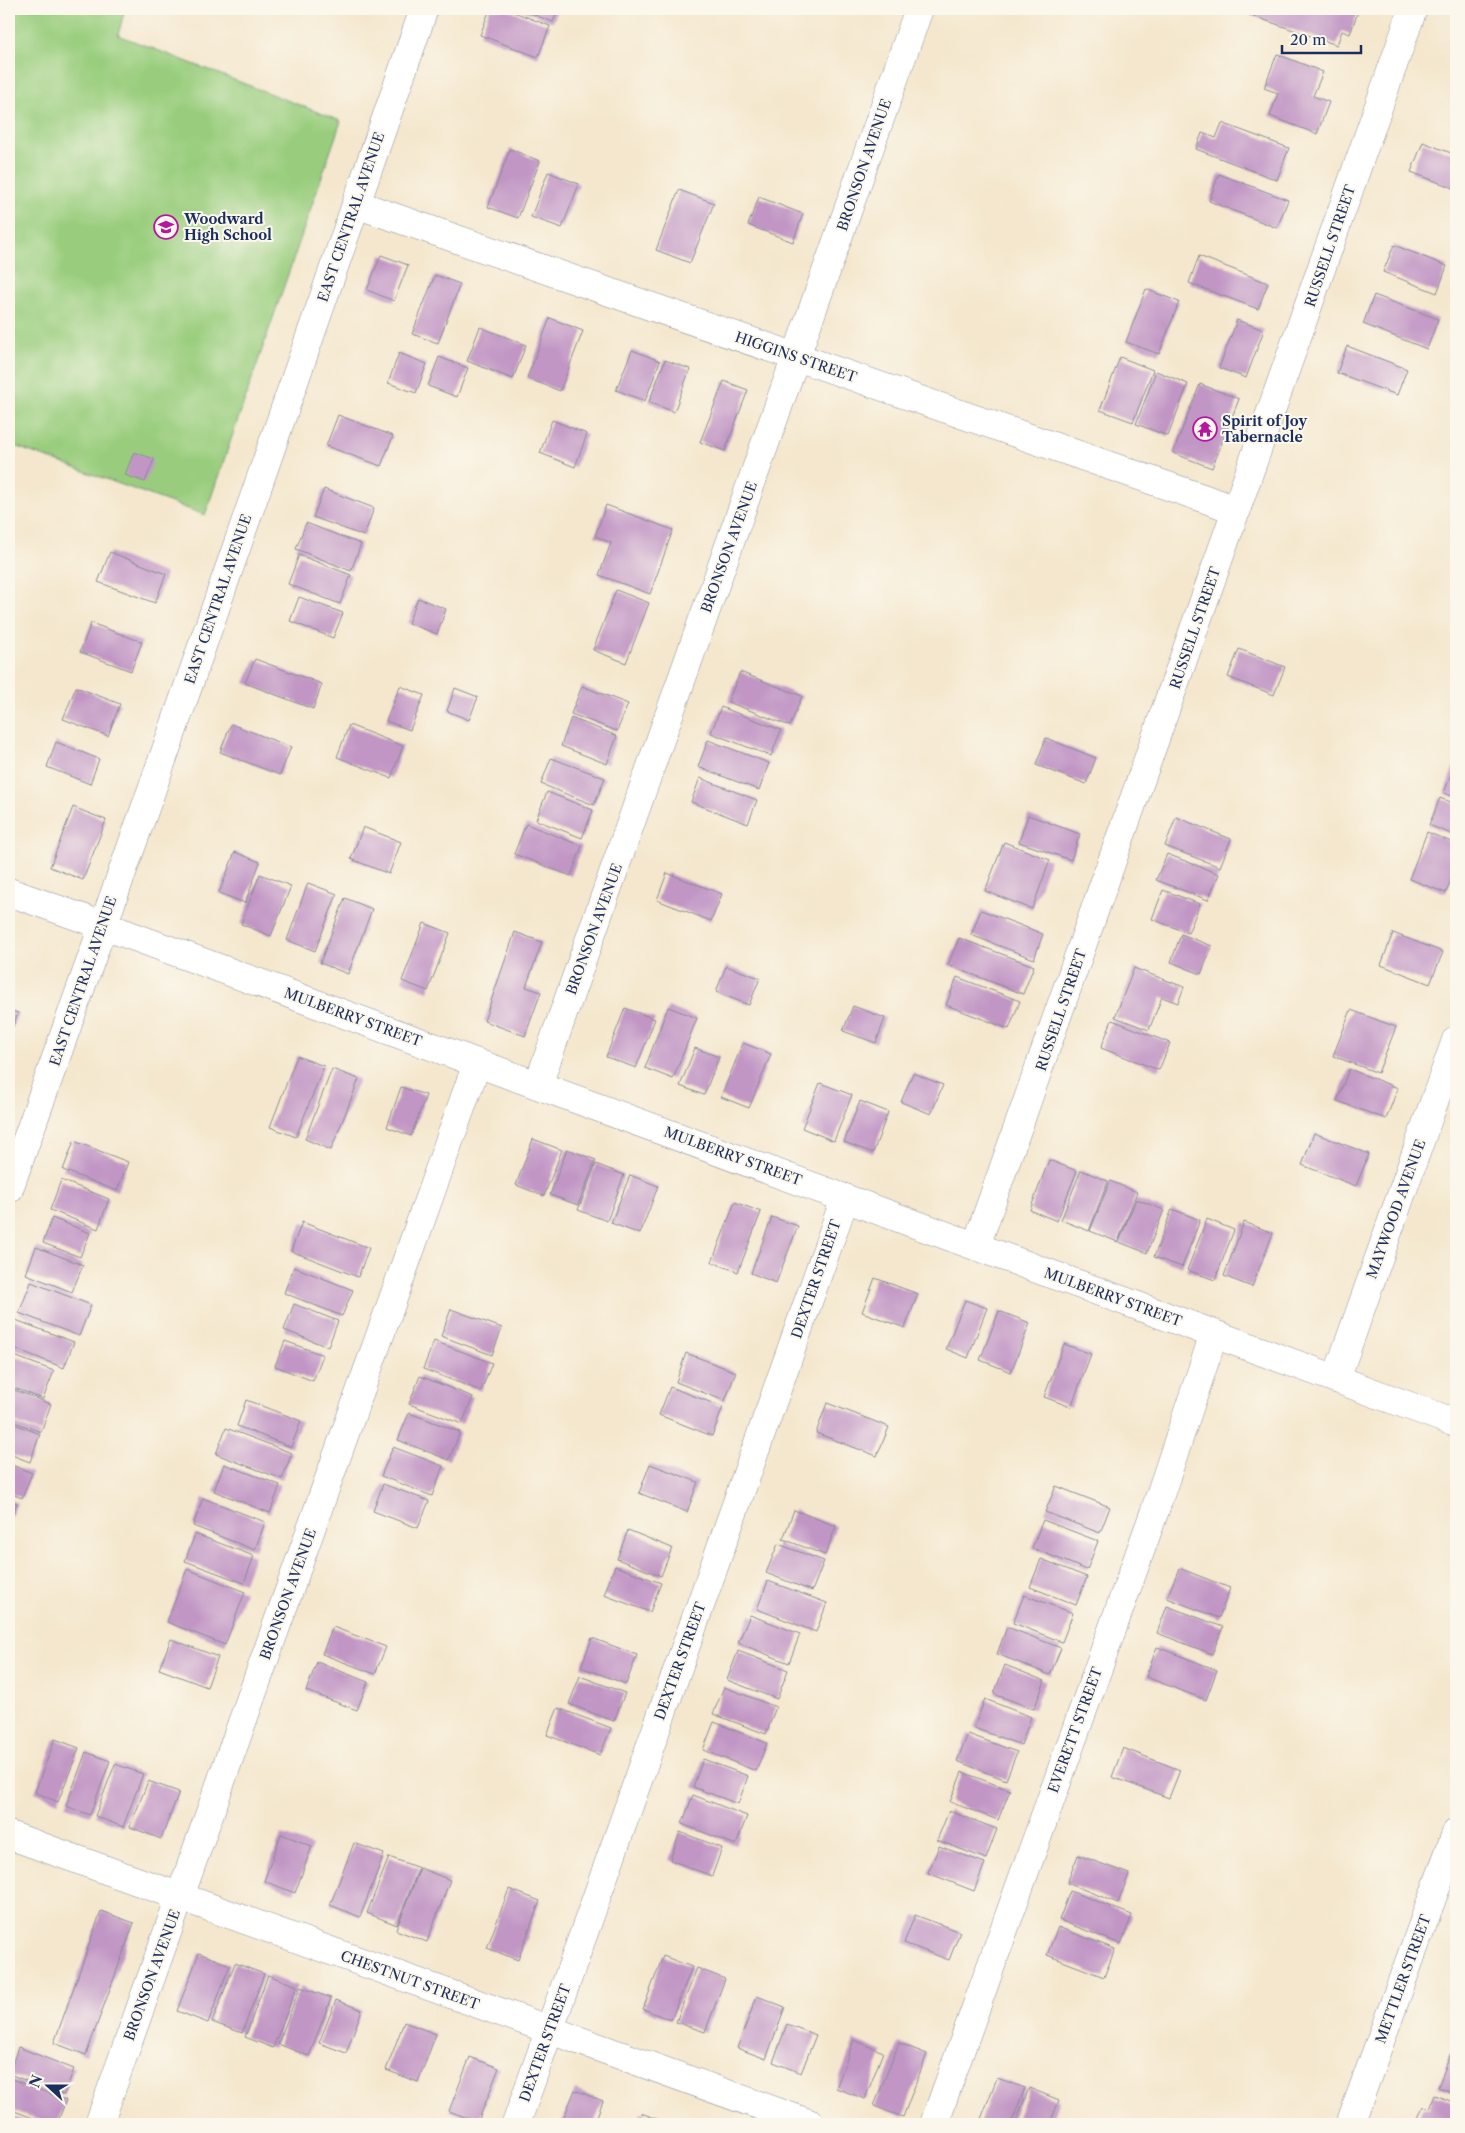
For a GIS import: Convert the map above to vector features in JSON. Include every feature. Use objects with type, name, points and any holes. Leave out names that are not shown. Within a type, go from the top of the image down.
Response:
[{"type":"street","name":"EAST CENTRAL AVENUE","points":[[9,1189],[102,924],[168,744],[424,9]]},
{"type":"street","name":"BRONSON AVENUE","points":[[538,1085],[919,9]]},
{"type":"street","name":"RUSSELL STREET","points":[[976,1246],[1413,9]]},
{"type":"street","name":"HIGGINS STREET","points":[[356,204],[1237,510]]},
{"type":"street","name":"MULBERRY STREET","points":[[9,892],[102,924],[1456,1423]]},
{"type":"street","name":"MAYWOOD AVENUE","points":[[1336,1379],[1456,1040]]},
{"type":"street","name":"BRONSON AVENUE","points":[[98,2124],[477,1063]]},
{"type":"street","name":"DEXTER STREET","points":[[516,2124],[845,1198]]},
{"type":"street","name":"EVERETT STREET","points":[[934,2124],[1154,1513],[1214,1334]]},
{"type":"street","name":"METTLER STREET","points":[[1350,2124],[1456,1834]]},
{"type":"street","name":"CHESTNUT STREET","points":[[9,1836],[811,2124]]},
{"type":"green space","name":"Woodward High School","points":[[9,9],[125,9],[118,35],[341,121],[205,515],[9,444]]},
{"type":"building","points":[[490,9],[506,9],[550,26],[538,57],[480,35]]},
{"type":"building","points":[[519,9],[558,9],[553,22]]},
{"type":"building","points":[[1248,9],[1359,9],[1350,34],[1342,31],[1337,45],[1247,14]]},
{"type":"building","points":[[1277,54],[1323,72],[1313,96],[1329,102],[1317,134],[1270,116],[1278,93],[1264,88]]},
{"type":"building","points":[[1222,123],[1289,148],[1277,180],[1196,149],[1202,133],[1216,138]]},
{"type":"building","points":[[1423,142],[1456,155],[1456,189],[1411,172]]},
{"type":"building","points":[[510,149],[540,161],[518,218],[488,207]]},
{"type":"building","points":[[548,172],[579,184],[562,228],[531,217]]},
{"type":"building","points":[[1219,174],[1288,200],[1277,228],[1209,201]]},
{"type":"building","points":[[679,190],[714,203],[690,263],[656,250]]},
{"type":"building","points":[[759,197],[803,214],[793,242],[748,225]]},
{"type":"building","points":[[1394,245],[1447,266],[1437,293],[1383,272]]},
{"type":"building","points":[[381,255],[408,265],[394,301],[367,290]]},
{"type":"building","points":[[1199,256],[1268,283],[1258,309],[1189,283]]},
{"type":"building","points":[[435,275],[460,284],[438,343],[412,334]]},
{"type":"building","points":[[1146,289],[1179,302],[1159,354],[1126,342]]},
{"type":"building","points":[[1374,295],[1438,319],[1427,349],[1363,324]]},
{"type":"building","points":[[550,318],[583,331],[560,391],[527,378]]},
{"type":"building","points":[[1237,320],[1264,330],[1246,378],[1219,368]]},
{"type":"building","points":[[480,327],[526,345],[513,379],[467,361]]},
{"type":"building","points":[[1347,346],[1407,369],[1397,395],[1337,373]]},
{"type":"building","points":[[632,350],[660,361],[645,401],[616,390]]},
{"type":"building","points":[[399,353],[427,364],[416,393],[388,383]]},
{"type":"building","points":[[439,357],[468,368],[457,397],[428,386]]},
{"type":"building","points":[[1120,357],[1153,370],[1133,422],[1100,410]]},
{"type":"building","points":[[665,360],[690,369],[674,412],[649,402]]},
{"type":"building","points":[[1156,371],[1188,384],[1168,436],[1136,424]]},
{"type":"building","points":[[724,381],[748,390],[725,451],[700,442]]},
{"type":"building","points":[[1200,384],[1239,399],[1212,468],[1173,453]]},
{"type":"building","points":[[338,415],[393,436],[381,466],[326,446]]},
{"type":"building","points":[[552,420],[587,434],[575,467],[540,453]]},
{"type":"building","points":[[134,452],[154,459],[145,482],[125,475]]},
{"type":"building","points":[[324,489],[374,508],[364,536],[313,517]]},
{"type":"building","points":[[606,505],[673,530],[650,594],[599,575],[611,543],[595,536]]},
{"type":"building","points":[[306,523],[361,544],[351,571],[296,549]]},
{"type":"building","points":[[110,552],[166,574],[155,603],[98,582]]},
{"type":"building","points":[[299,555],[351,575],[340,604],[288,584]]},
{"type":"building","points":[[616,590],[649,603],[626,663],[593,650]]},
{"type":"building","points":[[299,597],[343,613],[333,638],[290,621]]},
{"type":"building","points":[[418,598],[446,609],[437,634],[408,623]]},
{"type":"building","points":[[91,623],[142,642],[131,671],[80,652]]},
{"type":"building","points":[[1239,649],[1285,667],[1274,695],[1228,677]]},
{"type":"building","points":[[255,659],[322,684],[313,709],[245,683]]},
{"type":"building","points":[[740,672],[802,696],[790,726],[728,702]]},
{"type":"building","points":[[400,686],[424,695],[410,730],[386,721]]},
{"type":"building","points":[[582,686],[628,704],[617,731],[571,714]]},
{"type":"building","points":[[76,687],[120,704],[108,736],[63,719]]},
{"type":"building","points":[[455,688],[478,697],[469,720],[447,711]]},
{"type":"building","points":[[721,707],[781,730],[771,756],[711,733]]},
{"type":"building","points":[[571,718],[617,736],[607,764],[561,746]]},
{"type":"building","points":[[231,724],[291,747],[280,775],[220,752]]},
{"type":"building","points":[[349,725],[403,746],[391,778],[337,757]]},
{"type":"building","points":[[1046,738],[1096,758],[1086,784],[1036,765]]},
{"type":"building","points":[[708,740],[769,763],[759,790],[698,767]]},
{"type":"building","points":[[56,742],[99,759],[90,784],[47,767]]},
{"type":"building","points":[[551,758],[605,778],[594,805],[541,784]]},
{"type":"building","points":[[1454,766],[1456,766],[1456,798],[1444,793]]},
{"type":"building","points":[[700,778],[757,800],[748,824],[691,802]]},
{"type":"building","points":[[547,792],[593,810],[582,838],[536,820]]},
{"type":"building","points":[[1440,798],[1456,804],[1456,836],[1429,825]]},
{"type":"building","points":[[73,807],[106,820],[83,880],[50,867]]},
{"type":"building","points":[[1028,815],[1080,834],[1071,860],[1019,842]]},
{"type":"building","points":[[1176,817],[1231,839],[1220,867],[1165,846]]},
{"type":"building","points":[[526,824],[582,846],[571,876],[514,854]]},
{"type":"building","points":[[363,827],[401,842],[389,874],[351,859]]},
{"type":"building","points":[[1427,832],[1456,844],[1456,867],[1446,893],[1409,879]]},
{"type":"building","points":[[1004,842],[1050,860],[1032,909],[985,891]]},
{"type":"building","points":[[235,852],[260,862],[245,903],[219,893]]},
{"type":"building","points":[[1167,854],[1219,874],[1208,900],[1156,880]]},
{"type":"building","points":[[667,873],[722,894],[711,921],[657,900]]},
{"type":"building","points":[[260,874],[291,886],[271,936],[241,924]]},
{"type":"building","points":[[308,883],[337,894],[315,951],[287,940]]},
{"type":"building","points":[[1163,890],[1200,904],[1188,933],[1152,919]]},
{"type":"building","points":[[345,898],[372,909],[348,974],[320,963]]},
{"type":"building","points":[[981,910],[1043,934],[1034,959],[971,935]]},
{"type":"building","points":[[424,923],[450,933],[428,991],[402,981]]},
{"type":"building","points":[[515,932],[542,942],[526,987],[541,992],[525,1036],[484,1021]]},
{"type":"building","points":[[1393,933],[1443,952],[1430,984],[1381,965]]},
{"type":"building","points":[[1181,934],[1212,946],[1201,974],[1171,962]]},
{"type":"building","points":[[959,938],[1034,966],[1023,994],[948,965]]},
{"type":"building","points":[[726,966],[760,978],[749,1005],[716,992]]},
{"type":"building","points":[[1134,968],[1184,987],[1178,1003],[1162,997],[1149,1030],[1115,1017]]},
{"type":"building","points":[[957,977],[1020,1001],[1009,1029],[946,1005]]},
{"type":"building","points":[[853,1006],[885,1018],[876,1043],[843,1031]]},
{"type":"building","points":[[668,1007],[697,1018],[673,1079],[645,1068]]},
{"type":"building","points":[[625,1008],[655,1019],[636,1068],[606,1057]]},
{"type":"building","points":[[9,1010],[18,1013],[9,1036]]},
{"type":"building","points":[[1351,1010],[1396,1027],[1378,1073],[1333,1056]]},
{"type":"building","points":[[1112,1020],[1170,1043],[1159,1070],[1101,1048]]},
{"type":"building","points":[[743,1043],[771,1054],[749,1108],[721,1097]]},
{"type":"building","points":[[695,1048],[719,1057],[704,1095],[680,1086]]},
{"type":"building","points":[[297,1056],[324,1066],[296,1137],[270,1127]]},
{"type":"building","points":[[332,1069],[359,1079],[331,1150],[305,1139]]},
{"type":"building","points":[[1349,1069],[1398,1088],[1386,1119],[1337,1101]]},
{"type":"building","points":[[913,1073],[943,1085],[931,1114],[901,1102]]},
{"type":"building","points":[[820,1083],[852,1095],[834,1141],[802,1128]]},
{"type":"building","points":[[401,1087],[426,1095],[411,1136],[387,1127]]},
{"type":"building","points":[[860,1101],[888,1112],[873,1153],[844,1142]]},
{"type":"building","points":[[1314,1133],[1369,1154],[1356,1186],[1302,1165]]},
{"type":"building","points":[[533,1139],[562,1150],[544,1196],[516,1185]]},
{"type":"building","points":[[74,1141],[128,1162],[117,1191],[63,1170]]},
{"type":"building","points":[[567,1149],[596,1160],[578,1205],[550,1195]]},
{"type":"building","points":[[1049,1160],[1077,1171],[1057,1221],[1030,1210]]},
{"type":"building","points":[[596,1164],[624,1175],[607,1221],[578,1210]]},
{"type":"building","points":[[1081,1170],[1108,1181],[1089,1231],[1061,1220]]},
{"type":"building","points":[[630,1175],[658,1186],[640,1234],[611,1223]]},
{"type":"building","points":[[61,1180],[109,1199],[98,1229],[50,1210]]},
{"type":"building","points":[[1110,1181],[1137,1192],[1118,1242],[1090,1231]]},
{"type":"building","points":[[1136,1199],[1164,1210],[1147,1253],[1119,1242]]},
{"type":"building","points":[[735,1202],[761,1212],[738,1272],[712,1262]]},
{"type":"building","points":[[1172,1209],[1200,1220],[1182,1267],[1154,1257]]},
{"type":"building","points":[[772,1217],[798,1226],[776,1283],[751,1273]]},
{"type":"building","points":[[52,1218],[90,1233],[80,1257],[43,1243]]},
{"type":"building","points":[[1207,1219],[1234,1230],[1215,1280],[1187,1270]]},
{"type":"building","points":[[302,1222],[369,1248],[358,1277],[291,1251]]},
{"type":"building","points":[[1244,1222],[1273,1233],[1252,1287],[1224,1276]]},
{"type":"building","points":[[36,1247],[83,1265],[72,1292],[26,1274]]},
{"type":"building","points":[[294,1267],[353,1290],[342,1316],[284,1293]]},
{"type":"building","points":[[875,1278],[918,1294],[905,1328],[862,1312]]},
{"type":"building","points":[[31,1282],[91,1305],[79,1336],[19,1313]]},
{"type":"building","points":[[965,1300],[987,1308],[968,1358],[946,1349]]},
{"type":"building","points":[[294,1304],[338,1321],[328,1347],[284,1330]]},
{"type":"building","points":[[451,1309],[502,1328],[492,1355],[441,1336]]},
{"type":"building","points":[[999,1311],[1030,1323],[1011,1372],[980,1360]]},
{"type":"building","points":[[13,1319],[74,1342],[64,1368],[9,1346],[9,1331]]},
{"type":"building","points":[[285,1341],[323,1355],[313,1381],[275,1366]]},
{"type":"building","points":[[434,1341],[492,1363],[481,1391],[423,1369]]},
{"type":"building","points":[[1064,1344],[1091,1354],[1071,1407],[1044,1397]]},
{"type":"building","points":[[686,1353],[736,1372],[725,1401],[676,1382]]},
{"type":"building","points":[[9,1354],[54,1371],[43,1399],[9,1386]]},
{"type":"building","points":[[420,1376],[473,1397],[462,1424],[409,1404]]},
{"type":"building","points":[[670,1387],[723,1407],[712,1436],[659,1415]]},
{"type":"building","points":[[9,1388],[51,1404],[41,1432],[9,1420]]},
{"type":"building","points":[[246,1400],[301,1421],[291,1447],[237,1426]]},
{"type":"building","points":[[827,1403],[889,1427],[877,1456],[816,1433]]},
{"type":"building","points":[[409,1413],[460,1432],[449,1460],[398,1440]]},
{"type":"building","points":[[9,1422],[40,1434],[30,1462],[9,1454]]},
{"type":"building","points":[[226,1428],[292,1453],[282,1479],[216,1454]]},
{"type":"building","points":[[393,1447],[443,1466],[432,1496],[381,1476]]},
{"type":"building","points":[[9,1464],[32,1473],[22,1498],[9,1493]]},
{"type":"building","points":[[224,1464],[280,1485],[270,1513],[214,1491]]},
{"type":"building","points":[[650,1464],[698,1482],[687,1512],[639,1493]]},
{"type":"building","points":[[383,1484],[429,1501],[418,1528],[373,1511]]},
{"type":"building","points":[[1056,1486],[1110,1507],[1100,1533],[1045,1512]]},
{"type":"building","points":[[203,1498],[265,1522],[255,1550],[193,1526]]},
{"type":"building","points":[[9,1500],[17,1503],[9,1523]]},
{"type":"building","points":[[794,1510],[836,1526],[825,1555],[783,1539]]},
{"type":"building","points":[[1043,1520],[1098,1541],[1087,1570],[1032,1548]]},
{"type":"building","points":[[628,1530],[672,1548],[661,1576],[617,1559]]},
{"type":"building","points":[[195,1534],[254,1556],[244,1583],[185,1561]]},
{"type":"building","points":[[778,1544],[824,1561],[812,1591],[766,1573]]},
{"type":"building","points":[[1041,1559],[1087,1577],[1076,1605],[1030,1587]]},
{"type":"building","points":[[615,1566],[661,1583],[650,1612],[604,1595]]},
{"type":"building","points":[[1179,1568],[1230,1588],[1219,1618],[1167,1598]]},
{"type":"building","points":[[187,1569],[245,1592],[225,1645],[167,1622]]},
{"type":"building","points":[[768,1581],[827,1603],[816,1632],[757,1609]]},
{"type":"building","points":[[1024,1595],[1073,1613],[1062,1642],[1013,1623]]},
{"type":"building","points":[[1167,1606],[1223,1627],[1212,1654],[1157,1633]]},
{"type":"building","points":[[750,1615],[800,1634],[789,1663],[738,1643]]},
{"type":"building","points":[[333,1627],[386,1647],[375,1674],[322,1654]]},
{"type":"building","points":[[1007,1627],[1061,1648],[1050,1675],[997,1654]]},
{"type":"building","points":[[592,1638],[637,1655],[626,1684],[581,1667]]},
{"type":"building","points":[[171,1639],[218,1657],[207,1687],[159,1669]]},
{"type":"building","points":[[1157,1647],[1217,1670],[1206,1700],[1146,1677]]},
{"type":"building","points":[[738,1651],[788,1670],[777,1699],[727,1680]]},
{"type":"building","points":[[317,1662],[368,1682],[357,1710],[306,1691]]},
{"type":"building","points":[[1005,1665],[1045,1681],[1034,1709],[994,1694]]},
{"type":"building","points":[[580,1676],[625,1693],[614,1721],[569,1704]]},
{"type":"building","points":[[724,1687],[776,1707],[766,1734],[713,1714]]},
{"type":"building","points":[[985,1699],[1031,1717],[1021,1745],[974,1728]]},
{"type":"building","points":[[558,1708],[611,1728],[600,1755],[547,1735]]},
{"type":"building","points":[[714,1722],[767,1743],[756,1771],[703,1750]]},
{"type":"building","points":[[968,1734],[1017,1752],[1006,1780],[957,1761]]},
{"type":"building","points":[[55,1739],[79,1748],[58,1802],[35,1792]]},
{"type":"building","points":[[1123,1748],[1180,1770],[1169,1798],[1112,1777]]},
{"type":"building","points":[[86,1752],[110,1761],[90,1815],[66,1806]]},
{"type":"building","points":[[703,1759],[748,1776],[738,1804],[693,1787]]},
{"type":"building","points":[[115,1764],[143,1774],[123,1827],[95,1816]]},
{"type":"building","points":[[962,1772],[1010,1790],[998,1820],[950,1802]]},
{"type":"building","points":[[148,1781],[179,1792],[161,1839],[130,1827]]},
{"type":"building","points":[[693,1795],[747,1816],[736,1845],[682,1824]]},
{"type":"building","points":[[949,1811],[997,1829],[986,1859],[937,1840]]},
{"type":"building","points":[[680,1832],[722,1848],[712,1876],[670,1860]]},
{"type":"building","points":[[281,1834],[312,1846],[295,1893],[264,1881]]},
{"type":"building","points":[[354,1843],[384,1854],[360,1917],[330,1905]]},
{"type":"building","points":[[939,1846],[985,1863],[974,1891],[928,1873]]},
{"type":"building","points":[[1078,1855],[1129,1874],[1118,1903],[1067,1883]]},
{"type":"building","points":[[389,1857],[419,1868],[397,1925],[367,1913]]},
{"type":"building","points":[[420,1868],[450,1880],[427,1942],[396,1930]]},
{"type":"building","points":[[509,1889],[540,1901],[518,1960],[487,1948]]},
{"type":"building","points":[[1070,1891],[1132,1915],[1121,1944],[1059,1920]]},
{"type":"building","points":[[101,1911],[134,1923],[86,2055],[54,2043]]},
{"type":"building","points":[[915,1915],[960,1932],[949,1960],[904,1943]]},
{"type":"building","points":[[1058,1927],[1115,1949],[1104,1977],[1047,1955]]},
{"type":"building","points":[[199,1953],[230,1965],[208,2023],[177,2011]]},
{"type":"building","points":[[663,1956],[692,1967],[671,2020],[643,2009]]},
{"type":"building","points":[[235,1963],[264,1974],[242,2033],[212,2022]]},
{"type":"building","points":[[697,1968],[725,1979],[705,2032],[676,2022]]},
{"type":"building","points":[[268,1975],[297,1986],[273,2048],[245,2037]]},
{"type":"building","points":[[300,1987],[331,1998],[309,2056],[278,2044]]},
{"type":"building","points":[[757,1996],[785,2007],[766,2059],[737,2048]]},
{"type":"building","points":[[336,2000],[362,2010],[346,2053],[319,2043]]},
{"type":"building","points":[[404,2022],[436,2034],[418,2082],[386,2070]]},
{"type":"building","points":[[787,2024],[816,2035],[801,2073],[773,2062]]},
{"type":"building","points":[[854,2040],[883,2052],[865,2099],[836,2088]]},
{"type":"building","points":[[899,2043],[927,2054],[903,2117],[874,2106]]},
{"type":"building","points":[[18,2047],[74,2069],[64,2095],[9,2074]]},
{"type":"building","points":[[1451,2053],[1456,2055],[1456,2094],[1438,2087]]},
{"type":"building","points":[[470,2057],[499,2068],[478,2122],[449,2111]]},
{"type":"building","points":[[9,2078],[66,2100],[57,2124],[49,2124],[9,2109]]},
{"type":"building","points":[[997,2078],[1025,2088],[1011,2124],[979,2124]]},
{"type":"building","points":[[1029,2088],[1059,2100],[1050,2124],[1015,2124]]},
{"type":"building","points":[[575,2090],[603,2101],[594,2124],[561,2124]]},
{"type":"building","points":[[1434,2095],[1456,2103],[1456,2124],[1423,2124],[1417,2121],[1423,2106],[1429,2108]]},
{"type":"building","points":[[641,2113],[670,2124],[637,2124]]},
{"type":"building","points":[[9,2116],[31,2124],[9,2124]]},
{"type":"building","points":[[369,2118],[386,2124],[367,2124]]},
{"type":"place","name":"Woodward High School","points":[[166,227]]},
{"type":"place","name":"Spirit of Joy Tabernacle","points":[[1205,429]]}]
